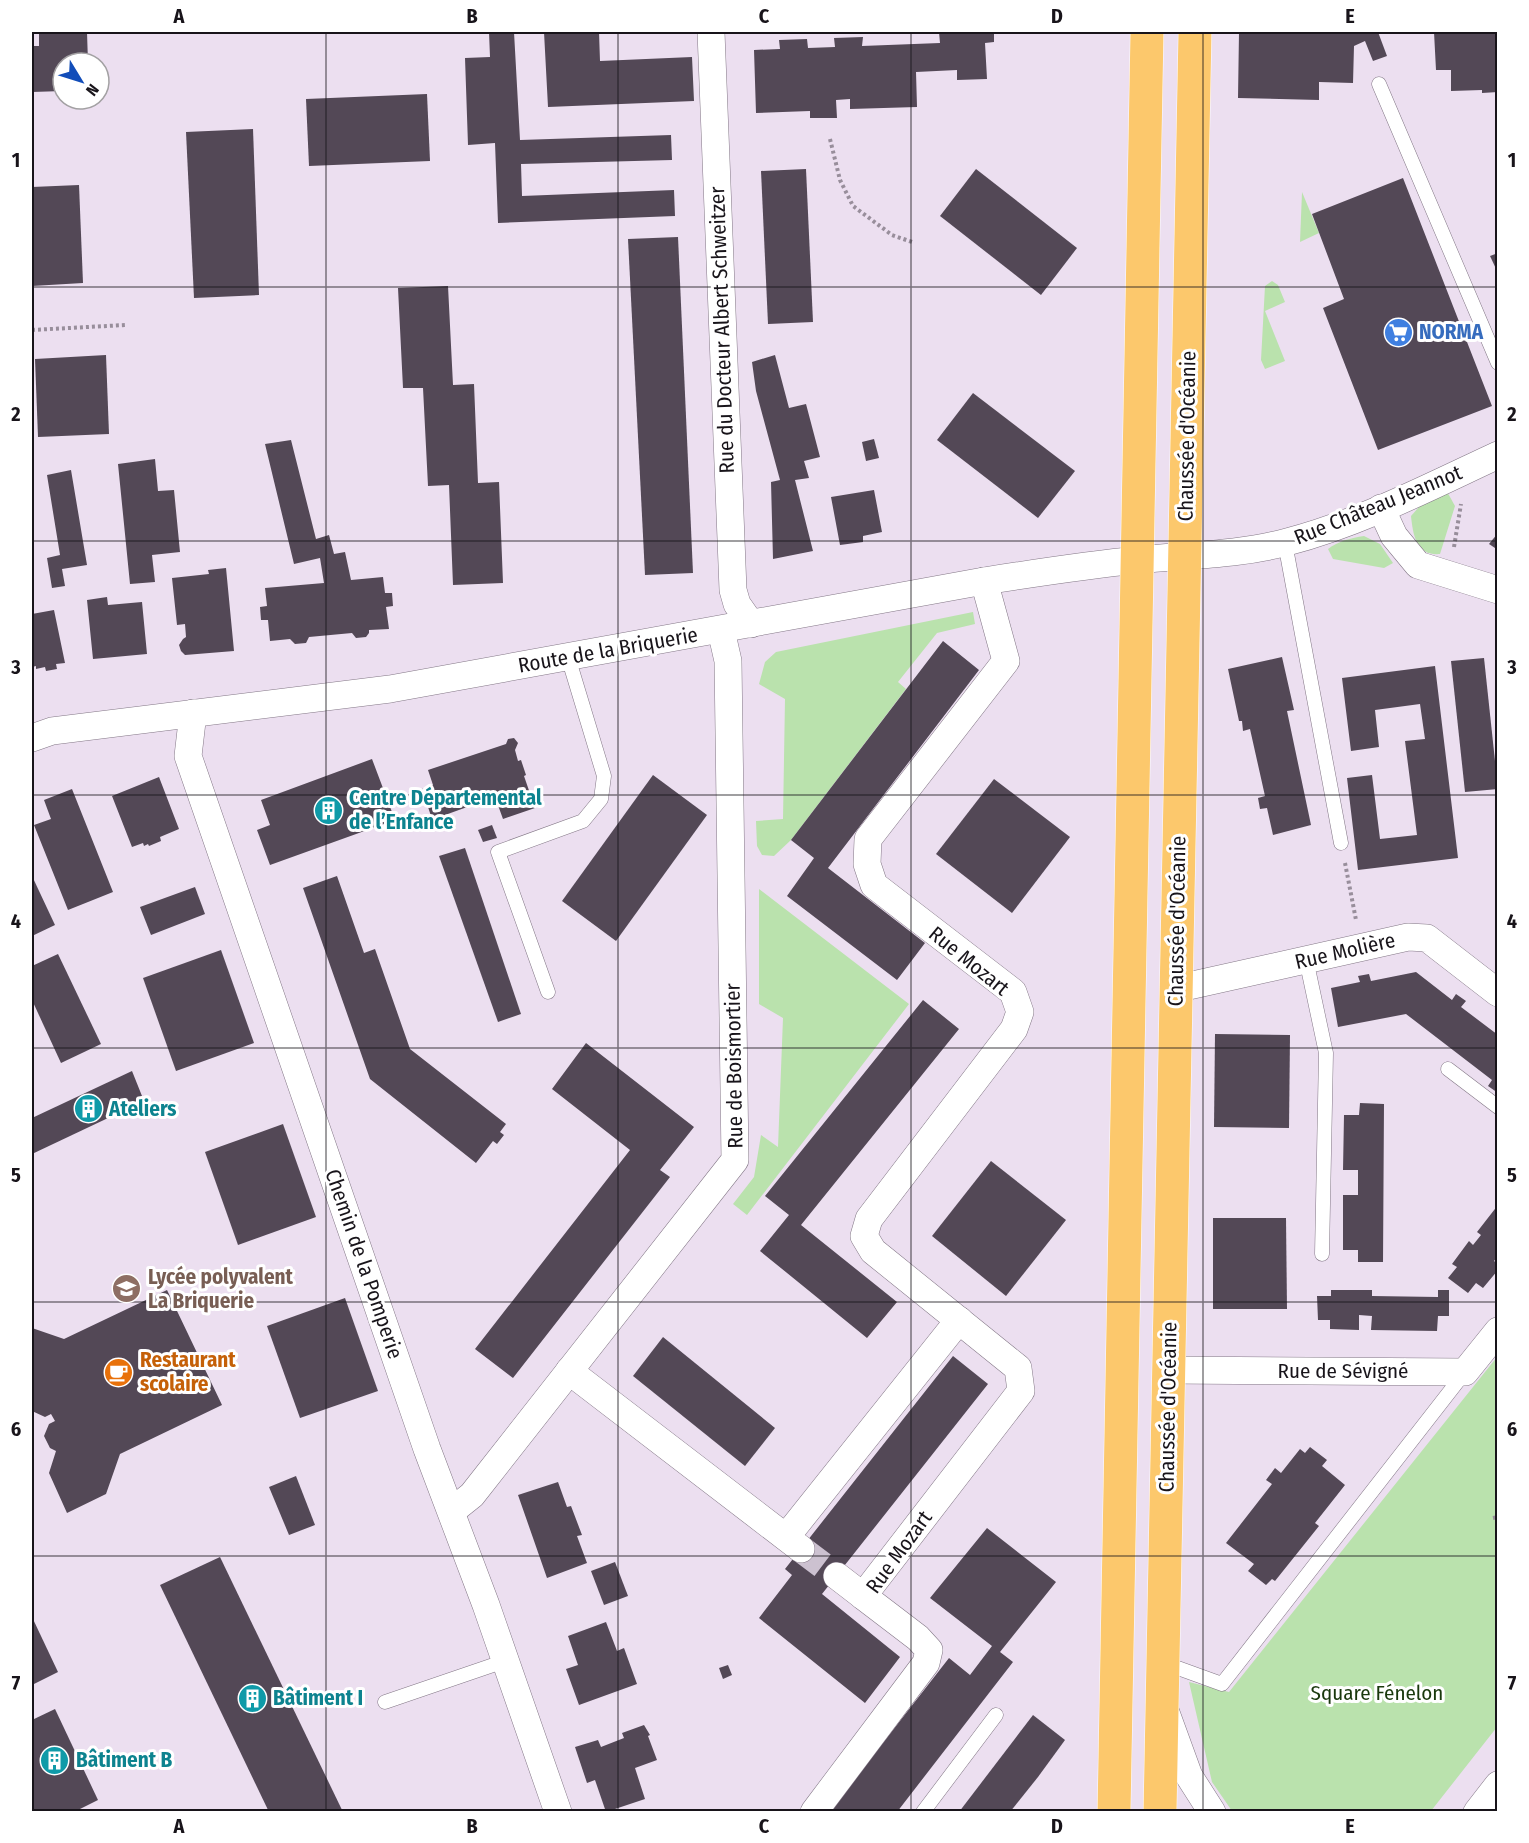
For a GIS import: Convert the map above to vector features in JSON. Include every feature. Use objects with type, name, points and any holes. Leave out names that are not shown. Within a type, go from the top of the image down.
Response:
[{"type":"main road","points":[[1114,1812],[1147,32]]},
{"type":"main road","name":"Chaussée d'Océanie","points":[[1160,1812],[1195,32]]},
{"type":"street","name":"Rue du Docteur Albert Schweitzer","points":[[711,32],[733,590],[737,604],[751,624]]},
{"type":"street","name":"Rue Château Jeannot","points":[[1184,556],[1234,552],[1285,543],[1382,508],[1497,455]]},
{"type":"street","points":[[1382,508],[1394,536],[1418,566],[1497,590]]},
{"type":"street","name":"Route de la Briquerie","points":[[32,738],[52,731],[390,690],[984,582],[1084,566],[1184,556]]},
{"type":"street","name":"Rue Mozart","points":[[814,1812],[926,1663],[928,1650],[918,1638],[863,1596],[1022,1391],[1018,1368],[873,1251],[864,1236],[869,1219],[1014,1029],[1020,1012],[1013,992],[874,885],[867,864],[868,839],[1006,661],[984,582]]},
{"type":"street","name":"Rue de Boismortier","points":[[452,1511],[472,1495],[735,1160],[728,661],[721,630]]},
{"type":"street","name":"Chemin de la Pomperie","points":[[193,713],[188,756],[427,1449],[486,1605],[558,1812]]},
{"type":"street","name":"Rue Molière","points":[[1175,989],[1408,937],[1427,938],[1497,993]]},
{"type":"street","points":[[569,1371],[794,1543],[958,1320]]},
{"type":"street","points":[[1465,1372],[1497,1330]]},
{"type":"street","name":"Rue de Sévigné","points":[[1168,1370],[1465,1372]]},
{"type":"street","points":[[837,1576],[863,1596]]},
{"type":"street","points":[[1162,1700],[1189,1776],[1212,1812]]},
{"type":"street","points":[[1477,1812],[1497,1785]]},
{"type":"lane","points":[[1379,84],[1497,363]]},
{"type":"lane","points":[[1285,543],[1341,843]]},
{"type":"lane","points":[[548,992],[498,852],[583,821],[601,799],[604,776],[568,657]]},
{"type":"lane","points":[[1306,959],[1326,1053],[1322,1254]]},
{"type":"lane","points":[[1448,1069],[1497,1107]]},
{"type":"lane","points":[[1162,1663],[1222,1684],[1465,1372]]},
{"type":"lane","points":[[385,1702],[505,1661]]},
{"type":"lane","points":[[923,1812],[996,1715]]},
{"type":"path","points":[[830,139],[840,180],[853,207],[892,235],[912,242]]},
{"type":"path","points":[[32,330],[125,325]]},
{"type":"path","points":[[1452,556],[1462,502],[1461,496]]},
{"type":"path","points":[[1341,843],[1357,924]]},
{"type":"green space","points":[[1302,192],[1319,233],[1300,242]]},
{"type":"green space","points":[[1272,281],[1278,285],[1285,302],[1265,311],[1285,361],[1265,369],[1261,360],[1265,286]]},
{"type":"green space","points":[[1445,488],[1455,506],[1440,554],[1432,554],[1426,552],[1417,543],[1411,516],[1427,498]]},
{"type":"green space","points":[[1364,536],[1380,544],[1393,563],[1384,568],[1333,559],[1328,549],[1345,540]]},
{"type":"green space","points":[[973,612],[975,624],[937,633],[898,682],[906,689],[791,840],[774,856],[762,855],[757,846],[756,821],[783,819],[785,699],[759,684],[765,662],[776,652]]},
{"type":"green space","points":[[759,889],[909,1004],[747,1215],[733,1204],[754,1177],[761,1135],[778,1147],[783,1018],[759,1004]]},
{"type":"green space","name":"Square Fénelon","points":[[1497,1357],[1497,1727],[1431,1811],[1232,1811],[1212,1782],[1189,1682],[1229,1692]]},
{"type":"building","points":[[39,32],[87,32],[88,51],[51,51],[51,91],[32,92],[32,46],[39,46]]},
{"type":"building","points":[[489,32],[514,32],[520,140],[671,135],[672,160],[521,164],[522,196],[674,190],[675,216],[498,223],[495,143],[468,145],[465,58],[490,57]]},
{"type":"building","points":[[544,32],[599,32],[600,61],[692,57],[694,101],[548,107]]},
{"type":"building","points":[[939,32],[994,32],[994,42],[985,43],[987,79],[957,80],[957,70],[916,72],[917,107],[850,109],[850,99],[836,100],[837,118],[810,118],[810,111],[756,113],[754,50],[780,49],[779,40],[807,39],[808,48],[835,47],[834,38],[863,37],[862,46],[940,43]]},
{"type":"building","points":[[1239,32],[1378,32],[1387,56],[1373,61],[1365,41],[1354,46],[1353,83],[1319,82],[1319,100],[1238,98]]},
{"type":"building","points":[[1434,32],[1498,32],[1498,92],[1451,91],[1451,70],[1436,70]]},
{"type":"building","points":[[427,94],[430,161],[309,166],[306,99]]},
{"type":"building","points":[[253,129],[259,295],[194,298],[186,132]]},
{"type":"building","points":[[806,169],[813,322],[768,324],[761,171]]},
{"type":"building","points":[[976,169],[1077,248],[1041,295],[940,216]]},
{"type":"building","name":"NORMA","points":[[1403,178],[1492,406],[1378,450],[1323,308],[1344,299],[1312,214]]},
{"type":"building","points":[[79,185],[83,283],[32,286],[32,187]]},
{"type":"building","points":[[678,237],[693,573],[645,575],[628,239]]},
{"type":"building","points":[[1498,253],[1498,273],[1490,256]]},
{"type":"building","points":[[448,286],[453,385],[474,384],[478,483],[499,482],[503,583],[453,585],[449,485],[428,486],[423,388],[403,388],[398,288]]},
{"type":"building","points":[[106,355],[109,434],[38,437],[35,359]]},
{"type":"building","points":[[775,355],[789,408],[806,404],[820,457],[804,461],[809,478],[795,480],[813,551],[773,559],[771,482],[780,480],[756,391],[752,362]]},
{"type":"building","points":[[973,393],[1075,471],[1038,518],[937,440]]},
{"type":"building","points":[[874,439],[879,458],[866,461],[862,442]]},
{"type":"building","points":[[291,440],[316,539],[329,535],[334,554],[345,552],[351,580],[383,577],[385,593],[392,593],[393,606],[386,607],[389,629],[369,630],[366,637],[356,638],[352,633],[309,637],[306,643],[295,644],[290,639],[270,641],[268,620],[261,620],[260,607],[267,606],[265,588],[324,583],[320,558],[294,564],[265,444]]},
{"type":"building","points":[[155,459],[158,491],[174,490],[180,552],[152,555],[155,582],[130,584],[118,464]]},
{"type":"building","points":[[71,470],[87,565],[62,569],[65,586],[52,588],[47,558],[60,555],[47,475]]},
{"type":"building","points":[[874,490],[882,532],[863,536],[863,542],[840,545],[831,497]]},
{"type":"building","points":[[1498,533],[1498,550],[1489,544]]},
{"type":"building","points":[[226,568],[234,651],[185,655],[179,645],[186,637],[185,624],[177,625],[172,578],[209,574],[208,570]]},
{"type":"building","points":[[107,597],[108,605],[142,602],[147,654],[93,659],[87,600]]},
{"type":"building","points":[[54,610],[65,663],[56,664],[57,669],[46,671],[45,667],[36,669],[36,666],[32,667],[32,614]]},
{"type":"building","points":[[943,641],[979,670],[828,868],[925,943],[897,980],[787,896],[814,858],[791,840]]},
{"type":"building","points":[[1282,657],[1294,710],[1287,711],[1311,825],[1273,835],[1267,808],[1260,809],[1258,798],[1265,796],[1250,729],[1243,731],[1242,721],[1239,721],[1228,669]]},
{"type":"building","points":[[1484,658],[1498,789],[1465,792],[1451,661]]},
{"type":"building","points":[[1435,666],[1458,858],[1358,870],[1347,778],[1372,775],[1380,839],[1417,835],[1405,741],[1425,739],[1420,704],[1375,710],[1379,747],[1351,751],[1342,678]]},
{"type":"building","points":[[514,738],[518,743],[515,750],[518,761],[521,760],[535,808],[503,819],[495,797],[445,815],[446,817],[433,822],[422,789],[433,785],[428,770],[506,744],[508,739]]},
{"type":"building","name":"Centre Départemental de l’Enfance","points":[[372,759],[395,820],[270,865],[257,830],[270,825],[261,800]]},
{"type":"building","points":[[653,775],[707,815],[616,941],[562,901]]},
{"type":"building","points":[[159,777],[179,829],[160,837],[161,841],[149,846],[148,844],[144,846],[143,843],[132,847],[112,796]]},
{"type":"building","points":[[994,779],[1070,837],[1012,913],[936,854]]},
{"type":"building","points":[[72,789],[113,892],[68,910],[34,825],[51,819],[44,800]]},
{"type":"building","points":[[492,825],[497,838],[483,842],[478,830]]},
{"type":"building","points":[[465,848],[521,1014],[498,1022],[439,856]]},
{"type":"building","points":[[32,876],[55,925],[32,936]]},
{"type":"building","points":[[337,876],[364,953],[375,949],[410,1049],[506,1124],[500,1132],[504,1135],[497,1144],[493,1141],[476,1163],[370,1079],[303,888]]},
{"type":"building","points":[[195,887],[205,914],[151,935],[140,907]]},
{"type":"building","points":[[221,950],[254,1043],[176,1071],[143,978]]},
{"type":"building","points":[[58,954],[101,1044],[61,1063],[32,1000],[32,966]]},
{"type":"building","points":[[1416,972],[1452,1000],[1456,994],[1466,1001],[1461,1007],[1498,1035],[1498,1093],[1488,1086],[1492,1080],[1406,1014],[1338,1027],[1331,988],[1360,982],[1358,976],[1369,974],[1371,981]]},
{"type":"building","points":[[923,1000],[959,1029],[801,1225],[897,1302],[867,1338],[760,1251],[789,1215],[765,1196]]},
{"type":"building","points":[[1215,1034],[1290,1035],[1289,1128],[1214,1127]]},
{"type":"building","points":[[586,1043],[694,1127],[660,1170],[670,1177],[513,1378],[475,1349],[630,1150],[552,1089]]},
{"type":"building","name":"Ateliers","points":[[132,1071],[144,1101],[32,1154],[32,1118]]},
{"type":"building","points":[[1360,1103],[1384,1104],[1383,1262],[1358,1262],[1358,1250],[1343,1250],[1343,1195],[1358,1195],[1358,1170],[1343,1170],[1344,1115],[1359,1115]]},
{"type":"building","points":[[283,1124],[316,1217],[238,1245],[205,1152]]},
{"type":"building","points":[[991,1161],[1066,1220],[1006,1296],[932,1236]]},
{"type":"building","points":[[1498,1205],[1498,1256],[1494,1261],[1498,1264],[1498,1270],[1483,1288],[1476,1283],[1468,1293],[1448,1278],[1457,1267],[1452,1264],[1469,1241],[1473,1245],[1481,1235],[1477,1232]]},
{"type":"building","points":[[1213,1218],[1286,1218],[1287,1309],[1213,1309]]},
{"type":"building","name":"Restaurant scolaire","points":[[167,1290],[222,1405],[120,1454],[106,1494],[67,1513],[49,1473],[56,1451],[50,1448],[44,1436],[49,1424],[55,1421],[51,1414],[45,1417],[32,1411],[32,1328],[64,1339]]},
{"type":"building","points":[[1331,1290],[1372,1290],[1372,1296],[1438,1297],[1438,1290],[1449,1290],[1449,1316],[1438,1316],[1437,1331],[1371,1330],[1372,1316],[1359,1315],[1359,1330],[1330,1329],[1330,1320],[1318,1320],[1317,1296],[1331,1296]]},
{"type":"building","points":[[345,1298],[378,1391],[300,1418],[267,1326]]},
{"type":"building","points":[[663,1337],[775,1428],[745,1466],[633,1376]]},
{"type":"building","points":[[953,1356],[988,1384],[822,1594],[900,1657],[865,1703],[759,1618],[792,1575],[785,1569]]},
{"type":"building","points":[[1310,1447],[1327,1460],[1322,1466],[1345,1485],[1315,1523],[1319,1526],[1275,1581],[1272,1579],[1266,1585],[1248,1571],[1254,1564],[1226,1543],[1272,1484],[1266,1480],[1275,1468],[1281,1473],[1300,1449],[1305,1453]]},
{"type":"building","points":[[296,1476],[315,1525],[289,1535],[269,1487]]},
{"type":"building","points":[[558,1482],[567,1507],[571,1506],[582,1535],[577,1536],[587,1563],[547,1578],[518,1495]]},
{"type":"building","points":[[987,1528],[1056,1582],[1000,1652],[1013,1662],[897,1812],[829,1812],[949,1658],[970,1675],[992,1646],[930,1598]]},
{"type":"building","name":"Bâtiment I","points":[[220,1557],[343,1812],[269,1812],[160,1585]]},
{"type":"building","points":[[615,1562],[628,1596],[604,1605],[591,1571]]},
{"type":"building","points":[[32,1617],[58,1672],[32,1685]]},
{"type":"building","points":[[606,1622],[617,1651],[624,1648],[637,1684],[579,1705],[566,1669],[578,1665],[568,1636]]},
{"type":"building","points":[[728,1665],[732,1675],[723,1679],[719,1668]]},
{"type":"building","name":"Bâtiment B","points":[[55,1709],[98,1800],[74,1812],[32,1812],[32,1720]]},
{"type":"building","points":[[1033,1715],[1065,1740],[1038,1777],[1010,1812],[959,1812]]},
{"type":"building","points":[[644,1725],[650,1735],[648,1736],[657,1760],[635,1768],[645,1799],[606,1812],[595,1780],[587,1783],[575,1747],[598,1740],[601,1747],[624,1738],[622,1733]]},
{"type":"tunnel","points":[[801,1549],[837,1576]]},
{"type":"place","name":"NORMA","points":[[1398,332]]},
{"type":"place","name":"Centre Départemental de l’Enfance","points":[[328,810]]},
{"type":"place","name":"Ateliers","points":[[88,1109]]},
{"type":"place","name":"Lycée polyvalent La Briquerie","points":[[127,1289]]},
{"type":"place","name":"Restaurant scolaire","points":[[119,1372]]},
{"type":"place","name":"Bâtiment I","points":[[252,1698]]},
{"type":"place","name":"Bâtiment B","points":[[55,1760]]}]
